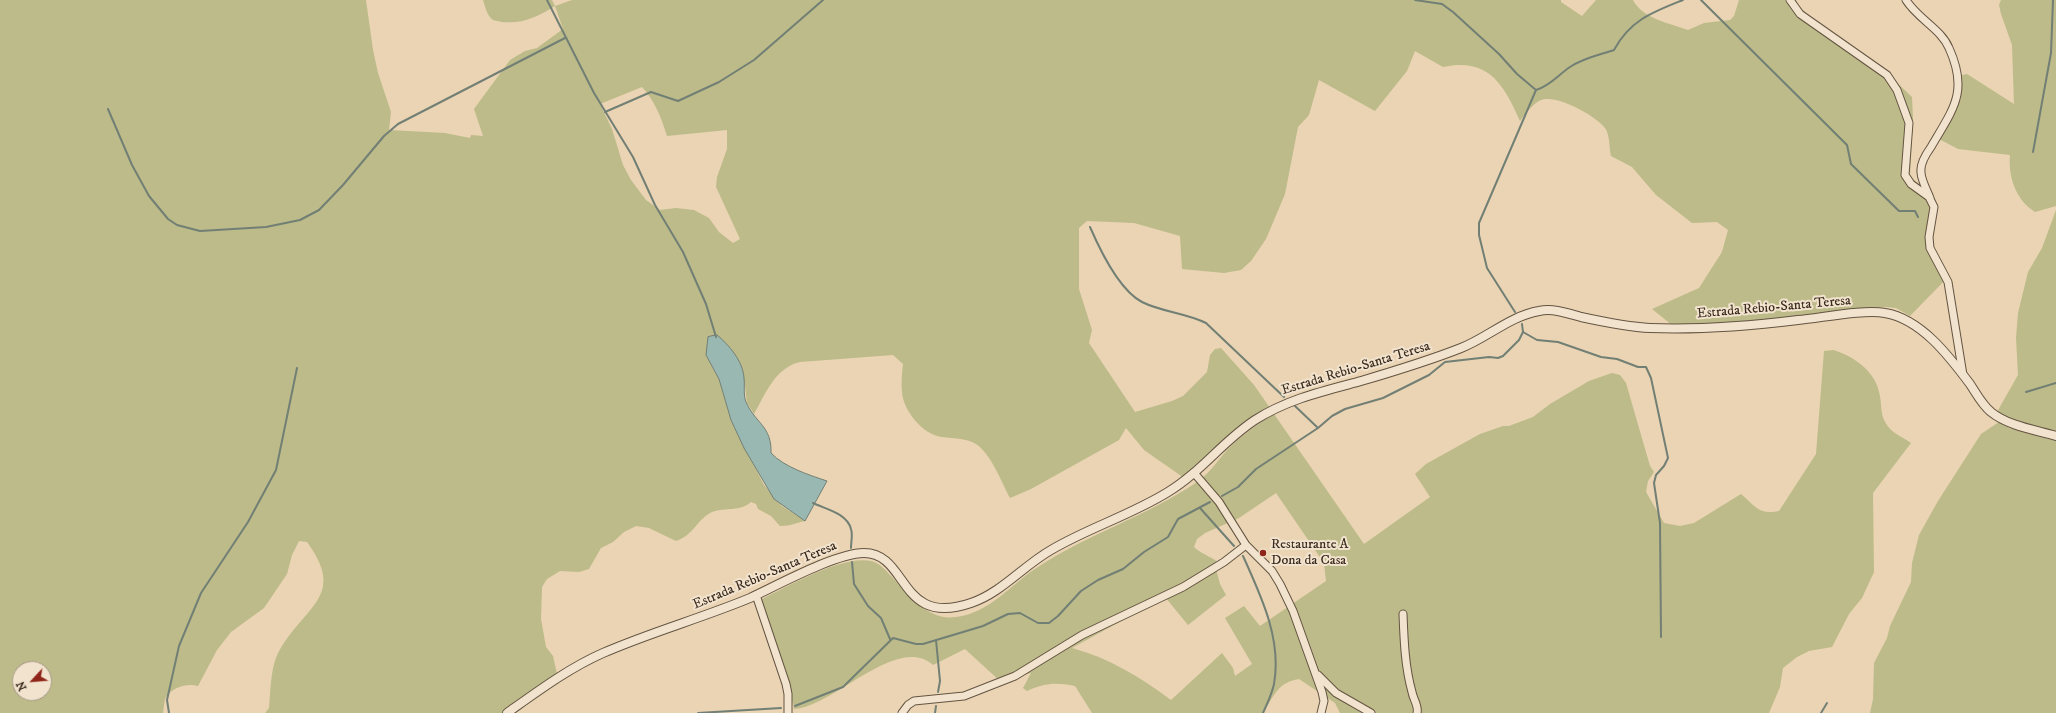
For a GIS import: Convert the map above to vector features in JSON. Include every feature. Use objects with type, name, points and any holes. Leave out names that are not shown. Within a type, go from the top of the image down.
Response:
[{"type":"street","points":[[1790,0],[1800,14],[1878,68],[1893,83],[1907,114],[1908,123],[1905,175],[1911,184],[1926,194],[1932,202]]},
{"type":"street","points":[[1906,0],[1918,15],[1939,33],[1949,46],[1956,65],[1958,96],[1955,106],[1928,152],[1921,167],[1921,175],[1934,207],[1929,237],[1930,248],[1948,282],[1963,375]]},
{"type":"street","name":"Estrada Rebio-Santa Teresa","points":[[508,713],[577,666],[604,652],[715,613],[846,556],[868,553],[883,557],[909,592],[926,604],[937,608],[962,606],[989,596],[1029,564],[1053,548],[1167,493],[1195,474],[1232,437],[1254,421],[1288,402],[1466,347],[1521,316],[1536,311],[1551,309],[1616,324],[1648,328],[1712,328],[1751,326],[1882,312],[1909,321],[1925,333],[1963,375],[1990,411],[2013,423],[2056,436]]},
{"type":"street","points":[[1195,474],[1219,502],[1246,545],[1272,571],[1284,591],[1294,611],[1324,701],[1321,713]]},
{"type":"street","points":[[902,713],[908,705],[914,702],[964,696],[1015,676],[1082,635],[1183,587],[1224,562],[1246,545]]},
{"type":"street","points":[[756,595],[786,684],[788,694],[788,713]]},
{"type":"street","points":[[1403,614],[1405,658],[1411,689],[1418,709],[1417,713]]},
{"type":"street","points":[[1315,672],[1336,693],[1371,713]]},
{"type":"shaded area","points":[[0,0],[366,0],[373,50],[378,73],[391,112],[389,130],[445,133],[470,138],[471,135],[483,136],[474,109],[510,60],[525,51],[537,48],[563,29],[555,6],[572,0],[1561,0],[1561,2],[1582,16],[1596,0],[1633,0],[1643,12],[1657,20],[1688,30],[1704,23],[1730,20],[1734,16],[1739,0],[1796,0],[1798,5],[1806,13],[1893,79],[1912,97],[1913,118],[1910,176],[1931,192],[1936,201],[1937,214],[1932,241],[1933,247],[1949,276],[1910,316],[1896,308],[1886,307],[1852,310],[1764,325],[1677,329],[1652,309],[1699,288],[1722,252],[1728,230],[1717,222],[1692,223],[1656,195],[1632,167],[1611,156],[1607,131],[1593,117],[1564,102],[1546,99],[1539,101],[1534,105],[1520,121],[1501,85],[1483,70],[1472,66],[1459,65],[1443,67],[1415,51],[1407,71],[1375,111],[1319,80],[1309,115],[1298,127],[1285,194],[1266,239],[1251,261],[1241,270],[1224,273],[1182,269],[1180,236],[1134,223],[1087,221],[1079,228],[1079,289],[1092,330],[1089,343],[1135,412],[1172,401],[1183,396],[1207,372],[1210,355],[1215,349],[1221,348],[1254,385],[1270,408],[1187,480],[1144,450],[1126,428],[1119,440],[1031,489],[1010,498],[991,461],[981,448],[972,442],[962,439],[942,437],[931,433],[924,429],[909,412],[903,399],[902,392],[903,364],[893,355],[800,362],[791,365],[772,382],[754,414],[747,403],[745,386],[706,355],[719,379],[731,420],[764,485],[782,506],[805,521],[780,526],[771,516],[758,509],[756,504],[751,502],[742,507],[712,512],[687,535],[676,541],[649,528],[636,526],[624,532],[613,542],[601,548],[589,569],[579,572],[560,571],[547,579],[542,587],[541,619],[546,647],[553,656],[559,683],[515,713],[265,713],[269,708],[273,668],[278,653],[292,632],[319,598],[323,587],[323,574],[318,560],[307,542],[299,541],[292,555],[287,574],[264,608],[231,632],[217,650],[198,686],[189,685],[176,688],[166,697],[163,713],[0,713]],"holes":[[[642,87],[651,98],[667,136],[727,130],[727,149],[717,177],[716,187],[740,239],[733,243],[719,232],[709,218],[694,210],[676,208],[660,210],[646,200],[631,180],[623,165],[612,129],[600,104]]]},
{"type":"shaded area","points":[[483,0],[552,0],[555,6],[530,19],[517,22],[502,22],[491,18]]},
{"type":"shaded area","points":[[2001,0],[2056,0],[2056,206],[2035,212],[2028,207],[2018,194],[2010,172],[2010,155],[1958,149],[1939,139],[1948,119],[1961,99],[1958,76],[1967,74],[2014,104],[2012,45],[2001,14],[1999,5]]},
{"type":"shaded area","points":[[2056,210],[2056,434],[2012,421],[1997,412],[2018,375],[2016,338],[2018,313],[2028,272],[2042,248]]},
{"type":"shaded area","points":[[1833,350],[1840,352],[1855,360],[1868,371],[1877,384],[1882,415],[1887,426],[1893,432],[1911,443],[1873,493],[1874,572],[1862,598],[1849,614],[1832,647],[1809,651],[1797,657],[1783,668],[1780,687],[1769,713],[1340,713],[1335,703],[1299,679],[1286,683],[1281,687],[1263,713],[1092,713],[1075,686],[1050,684],[1039,686],[1027,691],[1023,688],[1031,673],[1001,682],[965,649],[933,665],[918,658],[901,658],[883,665],[809,706],[794,709],[786,671],[760,600],[814,573],[830,567],[859,560],[871,561],[883,568],[920,606],[928,611],[946,617],[956,617],[968,614],[990,604],[1028,574],[1057,555],[1158,505],[1197,482],[1233,444],[1250,430],[1274,414],[1364,544],[1430,497],[1415,474],[1426,464],[1480,434],[1503,426],[1509,426],[1533,417],[1550,404],[1589,381],[1612,373],[1620,375],[1626,383],[1650,466],[1654,472],[1648,481],[1646,492],[1664,523],[1680,526],[1694,523],[1741,494],[1762,511],[1779,511],[1816,454],[1824,351]],"holes":[[[1276,493],[1324,563],[1326,581],[1260,626],[1244,606],[1225,618],[1252,664],[1235,676],[1233,668],[1222,653],[1171,700],[1124,669],[1099,657],[1072,648],[1165,597],[1188,625],[1226,595],[1220,584],[1216,569],[1220,565],[1215,560],[1194,547],[1197,539],[1205,533],[1239,518]]]},
{"type":"shaded area","points":[[1999,422],[2009,428],[2056,441],[2056,713],[1870,713],[1873,699],[1874,663],[1887,638],[1890,626],[1911,582],[1912,563],[1919,535],[1938,501],[1981,434]]},
{"type":"water","points":[[717,335],[735,354],[741,366],[744,378],[746,402],[769,437],[771,453],[776,458],[790,466],[827,481],[805,521],[774,499],[744,448],[731,420],[719,379],[706,355],[708,337]]},
{"type":"waterway","points":[[547,0],[594,93],[633,157],[655,205],[683,252],[706,304],[716,337]]},
{"type":"waterway","points":[[605,112],[651,92],[678,101],[719,82],[754,60],[823,0]]},
{"type":"waterway","points":[[1415,0],[1442,4],[1453,12],[1499,54],[1517,74],[1536,90]]},
{"type":"waterway","points":[[1515,312],[1487,268],[1479,235],[1479,223],[1536,90],[1550,83],[1575,64],[1614,50],[1627,31],[1643,18],[1683,0]]},
{"type":"waterway","points":[[1701,0],[1847,145],[1851,164],[1899,211],[1915,211],[1918,217]]},
{"type":"waterway","points":[[2033,152],[2051,53],[2053,0]]},
{"type":"waterway","points":[[108,109],[132,165],[149,196],[168,219],[177,225],[200,231],[266,227],[300,220],[319,210],[343,185],[384,136],[398,124],[565,38]]},
{"type":"waterway","points":[[1090,227],[1111,269],[1134,296],[1142,302],[1206,323],[1284,397]]},
{"type":"waterway","points":[[1222,496],[1238,487],[1256,469],[1318,428],[1332,416],[1345,409],[1383,398],[1429,375],[1445,362],[1489,357],[1498,358],[1503,356],[1519,340],[1523,332],[1522,324]]},
{"type":"waterway","points":[[1523,332],[1537,340],[1558,342],[1601,357],[1617,359],[1638,367],[1646,367],[1651,378],[1668,458],[1664,466],[1656,475],[1654,483],[1660,523],[1661,637]]},
{"type":"waterway","points":[[169,713],[167,700],[179,646],[201,593],[248,522],[276,470],[297,368]]},
{"type":"waterway","points":[[2026,392],[2056,383]]},
{"type":"waterway","points":[[1295,406],[1318,428]]},
{"type":"waterway","points":[[795,706],[843,687],[893,638],[916,644],[923,644],[983,626],[1008,614],[1020,613],[1038,623],[1049,623],[1058,616],[1081,591],[1098,580],[1123,569],[1144,552],[1168,537],[1178,519],[1210,502]]},
{"type":"waterway","points":[[813,503],[835,512],[845,519],[852,531],[851,548]]},
{"type":"waterway","points":[[1200,508],[1234,546]]},
{"type":"waterway","points":[[1243,556],[1263,602],[1275,651],[1276,667],[1274,684],[1263,713]]},
{"type":"waterway","points":[[852,562],[854,584],[868,606],[881,618],[890,639]]},
{"type":"waterway","points":[[936,640],[940,681],[938,692]]},
{"type":"waterway","points":[[1821,713],[1827,703]]},
{"type":"waterway","points":[[935,713],[936,706]]},
{"type":"waterway","points":[[698,713],[781,708]]},
{"type":"place","name":"Restaurante A Dona da Casa","points":[[1263,553]]}]
